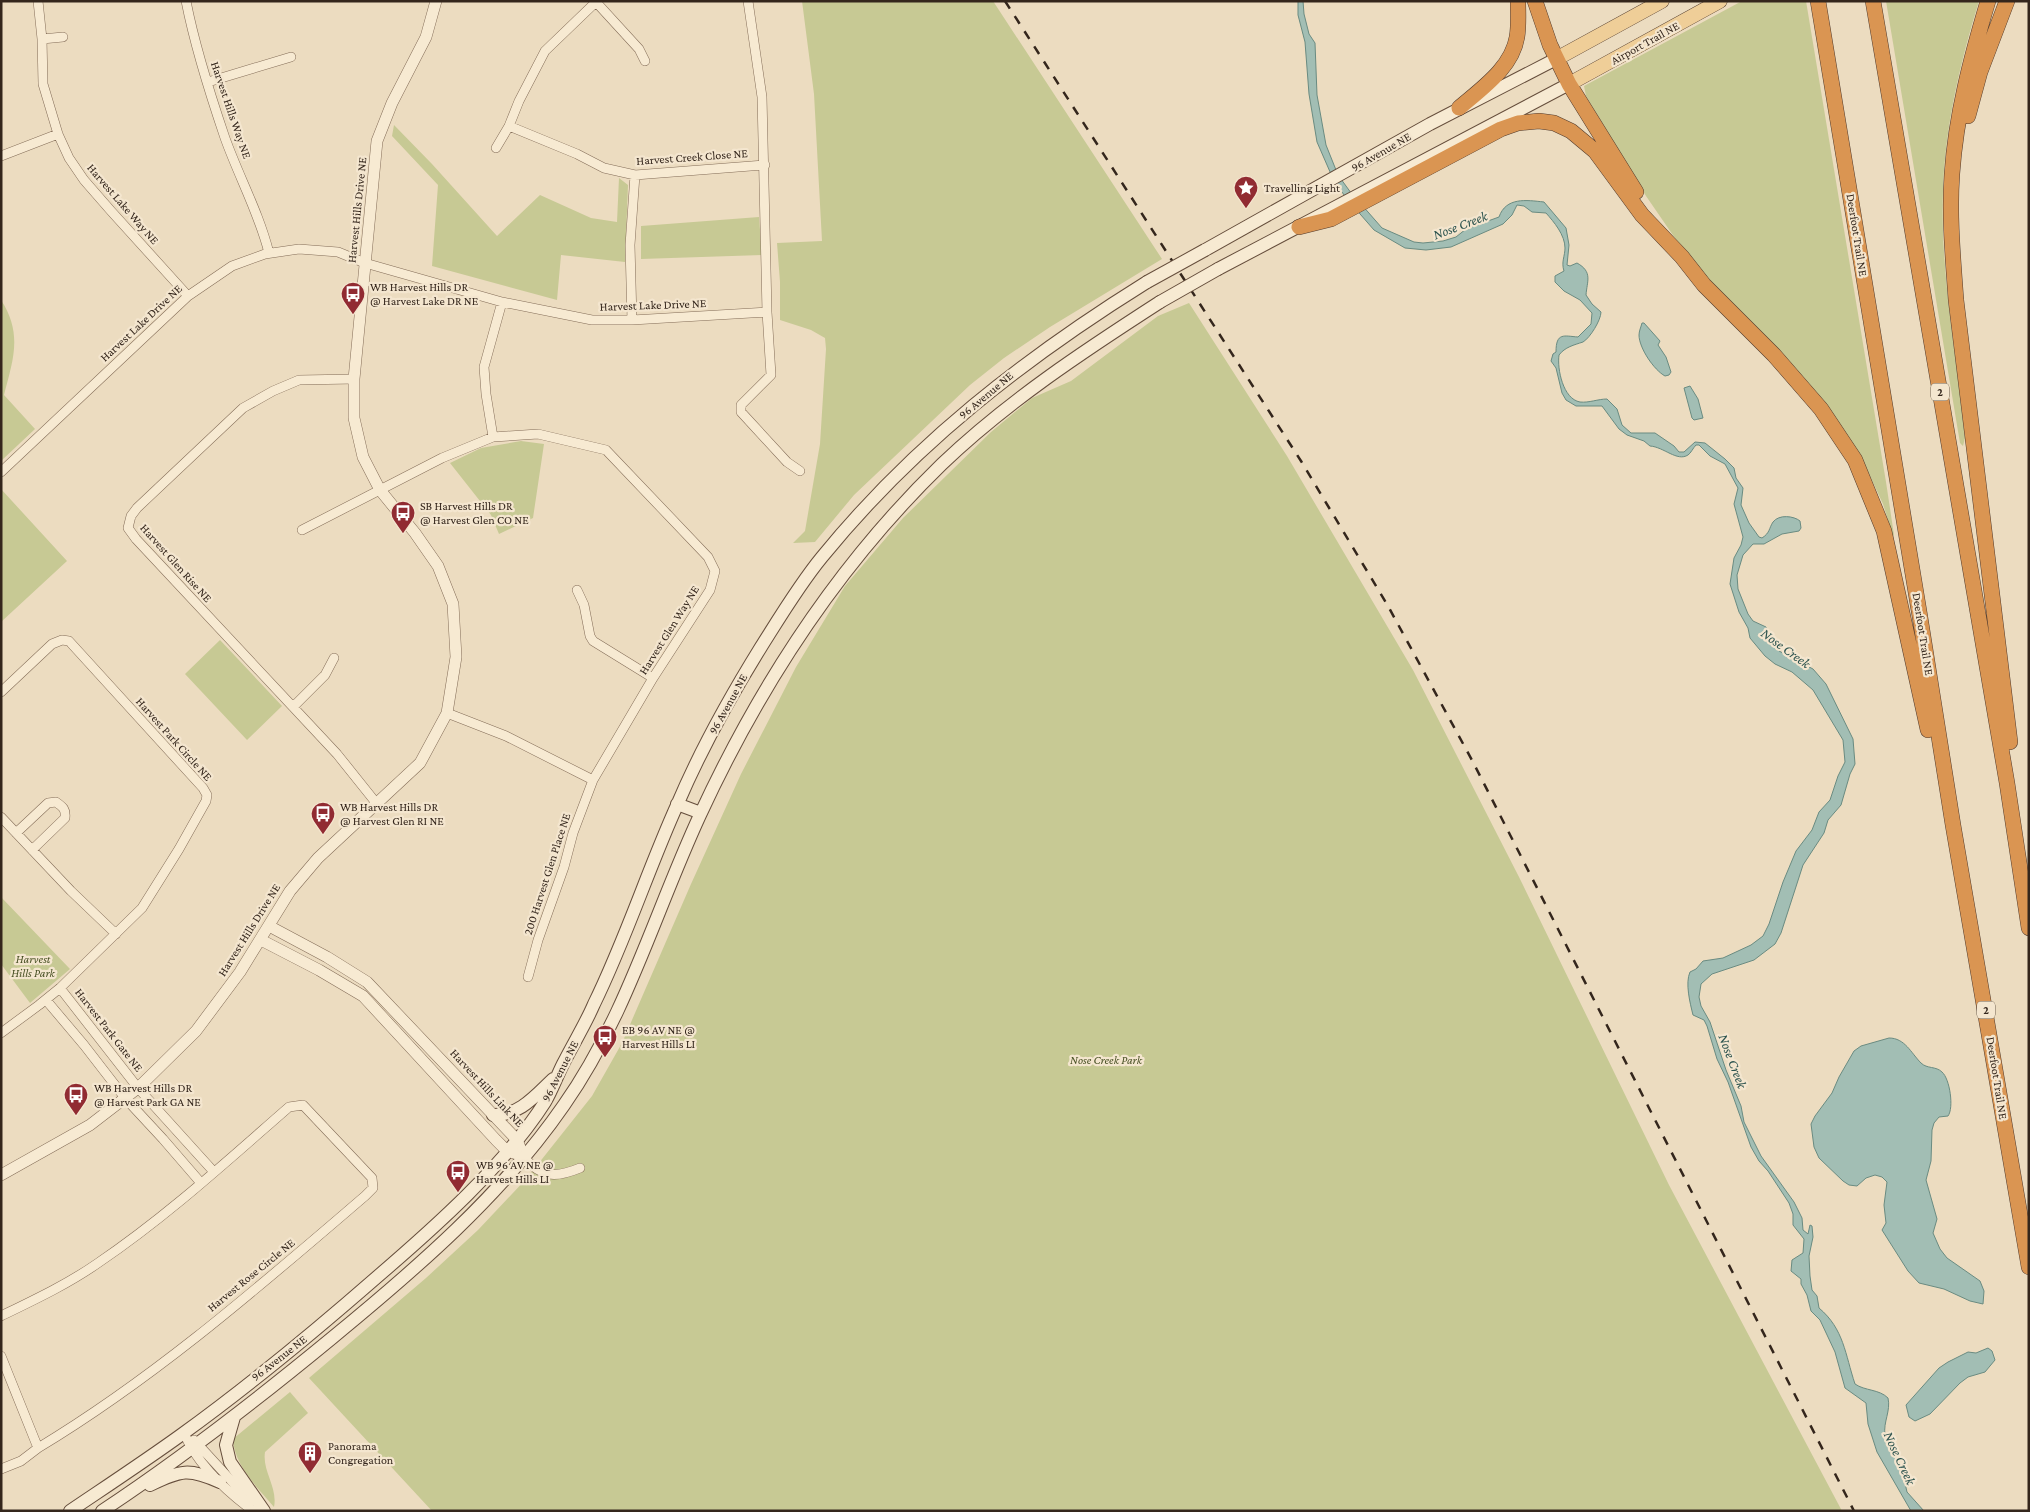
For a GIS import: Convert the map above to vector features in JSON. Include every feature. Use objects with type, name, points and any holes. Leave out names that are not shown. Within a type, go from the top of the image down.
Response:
[{"type":"highway","points":[[1459,108],[1497,75],[1511,52],[1517,38],[1518,1]]},
{"type":"highway","points":[[1535,1],[1556,58],[1570,84],[1662,234]]},
{"type":"highway","name":"Deerfoot Trail NE","points":[[1818,1],[1941,753],[2029,1267]]},
{"type":"highway","name":"2","points":[[1873,1],[2007,783],[2029,928]]},
{"type":"highway","points":[[1988,1],[1968,70],[1962,102],[1952,173],[1952,232],[1956,300],[2013,764],[2007,783]]},
{"type":"highway","points":[[1952,232],[1960,158],[1968,116],[1980,72],[2007,1]]},
{"type":"highway","points":[[1298,227],[1331,219],[1409,174],[1501,129],[1518,124],[1540,122],[1554,124],[1571,131],[1595,151],[1642,215],[1662,234],[1704,285],[1774,355],[1821,409],[1854,460],[1884,531],[1929,731],[1941,753]]},
{"type":"main road","points":[[1556,58],[1662,1]]},
{"type":"main road","name":"Airport Trail NE","points":[[1570,84],[1720,1]]},
{"type":"main road","name":"96 Avenue NE","points":[[70,1511],[184,1433],[276,1361],[401,1256],[456,1205],[517,1140],[547,1099],[594,1005],[677,804],[696,763],[744,674],[784,610],[819,561],[847,528],[927,446],[991,390],[1046,348],[1147,282],[1459,108],[1556,58]]},
{"type":"main road","points":[[1409,174],[1570,84]]},
{"type":"main road","name":"96 Avenue NE","points":[[102,1511],[195,1447],[352,1322],[426,1259],[524,1157],[564,1106],[596,1054],[621,1004],[701,813],[762,698],[806,626],[843,574],[910,497],[945,462],[1006,408],[1061,367],[1160,302],[1298,227]]},
{"type":"main road","points":[[677,804],[701,813]]},
{"type":"main road","points":[[493,1115],[502,1115],[518,1109],[557,1076]]},
{"type":"main road","points":[[234,1417],[226,1445],[230,1462],[264,1511]]},
{"type":"main road","points":[[116,1501],[156,1482],[186,1472],[198,1473],[220,1482]]},
{"type":"street","name":"Harvest Lake Way NE","points":[[38,1],[42,39],[43,84],[58,134],[69,158],[84,180],[188,296]]},
{"type":"street","name":"Harvest Hills Way NE","points":[[186,1],[191,28],[226,140],[251,198],[269,253]]},
{"type":"street","name":"Harvest Hills Drive NE","points":[[1,1175],[90,1125],[138,1088],[196,1031],[240,972],[290,891],[318,858],[420,763],[447,713],[456,657],[453,604],[438,566],[415,533],[380,490],[363,457],[354,418],[354,379],[377,141],[392,103],[426,36],[436,1]]},
{"type":"street","name":"Harvest Creek Close NE","points":[[748,1],[762,96],[771,375],[741,405],[742,412],[787,462],[800,471]]},
{"type":"street","points":[[496,148],[509,126],[519,101],[545,51],[597,2],[640,49],[645,61]]},
{"type":"street","points":[[42,39],[64,37]]},
{"type":"street","points":[[208,82],[290,57]]},
{"type":"street","name":"Harvest Creek Close NE","points":[[509,126],[577,154],[604,168],[635,175],[765,165]]},
{"type":"street","points":[[1,156],[58,134]]},
{"type":"street","points":[[632,320],[630,245],[635,175]]},
{"type":"street","name":"Harvest Lake Drive NE","points":[[1,472],[188,296],[232,266],[269,253],[299,249],[338,252],[365,263],[502,302],[592,320],[632,320],[768,312]]},
{"type":"street","points":[[493,437],[486,394],[484,366],[502,302]]},
{"type":"street","name":"Harvest Glen Rise NE","points":[[354,379],[299,380],[273,391],[243,408],[137,508],[131,516],[128,528],[136,539],[293,706],[378,804]]},
{"type":"street","name":"Harvest Glen Way NE","points":[[302,530],[442,458],[493,437],[538,434],[606,450],[708,558],[715,571],[710,590],[653,678],[593,780]]},
{"type":"street","points":[[577,590],[584,605],[590,636],[593,641],[653,678]]},
{"type":"street","name":"Harvest Park Circle NE","points":[[1,692],[52,644],[62,640],[69,641],[203,788],[207,795],[206,801],[179,849],[142,908],[53,994],[1,1033]]},
{"type":"street","points":[[293,706],[325,675],[334,658]]},
{"type":"street","points":[[447,713],[506,736],[593,780]]},
{"type":"street","name":"200 Harvest Glen Place NE","points":[[528,977],[538,940],[564,867],[573,833],[593,780]]},
{"type":"street","points":[[16,833],[48,803],[56,802],[62,806],[66,811],[66,818],[32,850]]},
{"type":"street","points":[[1,818],[71,891],[116,934]]},
{"type":"street","name":"Harvest Hills Link NE","points":[[269,926],[327,957],[367,982],[517,1140],[524,1157]]},
{"type":"street","points":[[261,940],[319,970],[363,996],[507,1151],[524,1157],[534,1168],[553,1176],[580,1168]]},
{"type":"street","points":[[53,994],[125,1098],[201,1183]]},
{"type":"street","name":"Harvest Park Gate NE","points":[[53,994],[138,1088]]},
{"type":"street","points":[[138,1088],[214,1172]]},
{"type":"street","name":"Harvest Rose Circle NE","points":[[1,1316],[46,1294],[97,1264],[138,1234],[201,1183],[289,1107],[303,1105],[372,1178],[373,1188],[265,1282],[108,1403],[38,1448]]},
{"type":"street","points":[[1,1356],[38,1448],[21,1461],[1,1469]]},
{"type":"street","points":[[184,1433],[230,1494],[253,1511]]},
{"type":"street","points":[[195,1447],[237,1487],[253,1511]]},
{"type":"green space","points":[[802,1],[993,1],[1162,259],[1050,327],[1004,358],[970,385],[854,495],[815,542],[793,543],[805,531],[820,444],[826,349],[825,338],[811,330],[780,320],[777,243],[822,241],[814,94]]},
{"type":"green space","points":[[1742,1],[1806,1],[1886,482],[1893,536],[1883,504],[1862,459],[1771,348],[1688,257],[1646,196],[1586,96],[1584,86]]},
{"type":"green space","points":[[1886,1],[1979,1],[1950,119],[1943,191],[1944,253],[1962,407],[1965,438],[1963,446],[1960,443]]},
{"type":"green space","points":[[394,125],[497,236],[540,195],[591,218],[617,222],[619,178],[628,185],[625,262],[561,255],[557,300],[432,266],[438,185],[392,136]]},
{"type":"green space","points":[[759,217],[762,255],[641,259],[641,226]]},
{"type":"green space","points":[[1,300],[8,312],[14,336],[13,359],[4,395],[35,429],[1,461]]},
{"type":"green space","name":"Nose Creek Park","points":[[1189,303],[1287,456],[1413,670],[1519,877],[1669,1185],[1842,1511],[432,1511],[309,1378],[426,1278],[478,1230],[527,1178],[592,1096],[622,1043],[741,774],[796,667],[845,586],[903,518],[991,432],[1032,398],[1071,381],[1158,316]]},
{"type":"green space","points":[[521,441],[544,444],[533,518],[499,534],[491,515],[450,463],[481,448]]},
{"type":"green space","points":[[1,489],[67,561],[1,622]]},
{"type":"green space","points":[[220,640],[282,706],[247,740],[185,674]]},
{"type":"green space","name":"Harvest Hills Park","points":[[1,897],[70,969],[30,1003],[1,964]]},
{"type":"green space","points":[[290,1392],[308,1413],[265,1452],[266,1466],[274,1493],[274,1507],[242,1467],[234,1449],[233,1439]]},
{"type":"water","points":[[1298,1],[1303,1],[1309,34],[1315,43],[1317,95],[1326,145],[1338,175],[1354,197],[1382,228],[1414,242],[1443,241],[1456,237],[1466,229],[1499,217],[1506,206],[1517,201],[1544,202],[1566,228],[1569,245],[1567,265],[1570,266],[1577,263],[1585,270],[1588,277],[1586,295],[1601,312],[1597,324],[1586,340],[1567,348],[1559,355],[1562,383],[1569,395],[1574,400],[1580,402],[1607,399],[1617,409],[1622,425],[1631,433],[1655,433],[1674,446],[1679,452],[1684,452],[1695,442],[1705,443],[1734,468],[1736,478],[1743,488],[1741,505],[1749,523],[1759,537],[1765,536],[1776,519],[1790,517],[1800,521],[1801,528],[1799,531],[1782,534],[1764,544],[1753,544],[1743,555],[1737,575],[1738,589],[1748,614],[1753,621],[1766,627],[1779,651],[1813,669],[1826,684],[1853,739],[1855,764],[1850,774],[1841,805],[1828,820],[1824,833],[1803,865],[1781,933],[1775,944],[1754,960],[1712,974],[1701,984],[1699,997],[1741,1106],[1744,1122],[1761,1156],[1794,1202],[1802,1218],[1803,1230],[1808,1234],[1810,1225],[1812,1226],[1813,1237],[1809,1256],[1810,1276],[1812,1290],[1817,1296],[1819,1308],[1839,1333],[1855,1384],[1888,1398],[1889,1407],[1885,1435],[1901,1466],[1907,1492],[1924,1511],[1911,1511],[1877,1452],[1868,1424],[1866,1403],[1845,1388],[1835,1352],[1820,1320],[1811,1311],[1801,1279],[1791,1271],[1792,1260],[1803,1253],[1804,1239],[1793,1225],[1793,1214],[1789,1203],[1751,1147],[1728,1082],[1717,1059],[1707,1026],[1704,1020],[1693,1015],[1688,993],[1690,972],[1696,969],[1703,961],[1723,958],[1751,945],[1763,936],[1796,851],[1812,830],[1819,812],[1830,800],[1845,762],[1843,740],[1813,690],[1792,672],[1775,664],[1765,656],[1750,638],[1748,628],[1739,612],[1730,584],[1734,558],[1743,537],[1734,504],[1738,488],[1725,464],[1710,456],[1699,445],[1696,445],[1684,457],[1679,457],[1650,446],[1619,429],[1602,406],[1576,406],[1566,400],[1562,393],[1556,368],[1551,361],[1553,354],[1556,352],[1557,341],[1562,337],[1578,337],[1591,324],[1592,313],[1580,300],[1564,291],[1555,282],[1555,276],[1564,271],[1565,243],[1558,229],[1546,213],[1532,212],[1524,206],[1517,205],[1512,215],[1503,224],[1451,247],[1426,250],[1405,248],[1374,230],[1347,199],[1334,181],[1317,142],[1309,94],[1305,42],[1298,15]]},
{"type":"water","points":[[1642,323],[1660,341],[1658,345],[1666,357],[1671,372],[1669,375],[1665,376],[1661,373],[1644,352],[1639,335]]},
{"type":"water","points":[[1690,386],[1698,399],[1703,418],[1694,420],[1692,418],[1684,388]]},
{"type":"water","points":[[1889,1038],[1904,1043],[1921,1063],[1940,1070],[1947,1081],[1951,1100],[1950,1112],[1948,1116],[1939,1117],[1934,1123],[1931,1161],[1926,1180],[1937,1219],[1933,1233],[1940,1249],[1947,1258],[1980,1281],[1984,1291],[1983,1304],[1970,1301],[1944,1289],[1919,1283],[1908,1271],[1882,1230],[1886,1223],[1884,1205],[1887,1182],[1882,1177],[1875,1175],[1866,1178],[1857,1186],[1849,1185],[1819,1158],[1814,1147],[1811,1124],[1832,1093],[1854,1051],[1861,1046]]},
{"type":"water","points":[[1988,1348],[1992,1351],[1995,1360],[1985,1372],[1968,1377],[1960,1383],[1930,1414],[1915,1421],[1909,1417],[1906,1405],[1939,1368],[1968,1352],[1976,1353]]},
{"type":"railway","points":[[1005,1],[1301,461],[1388,606],[1473,762],[1854,1511]]},
{"type":"place","name":"Travelling Light","points":[[1246,209]]},
{"type":"place","name":"WB Harvest Hills DR @ Harvest Lake DR NE","points":[[353,315]]},
{"type":"place","name":"SB Harvest Hills DR @ Harvest Glen CO NE","points":[[403,534]]},
{"type":"place","name":"WB Harvest Hills DR @ Harvest Glen RI NE","points":[[323,835]]},
{"type":"place","name":"EB 96 AV NE @ Harvest Hills LI","points":[[605,1058]]},
{"type":"place","name":"WB Harvest Hills DR @ Harvest Park GA NE","points":[[76,1116]]},
{"type":"place","name":"WB 96 AV NE @ Harvest Hills LI","points":[[458,1193]]},
{"type":"place","name":"Panorama Congregation","points":[[310,1474]]},
{"type":"water label","name":"Nose Creek","points":[[1460,225]]},
{"type":"water label","name":"Nose Creek","points":[[1786,648]]},
{"type":"water label","name":"Nose Creek","points":[[1733,1061]]},
{"type":"water label","name":"Nose Creek","points":[[1900,1458]]}]
